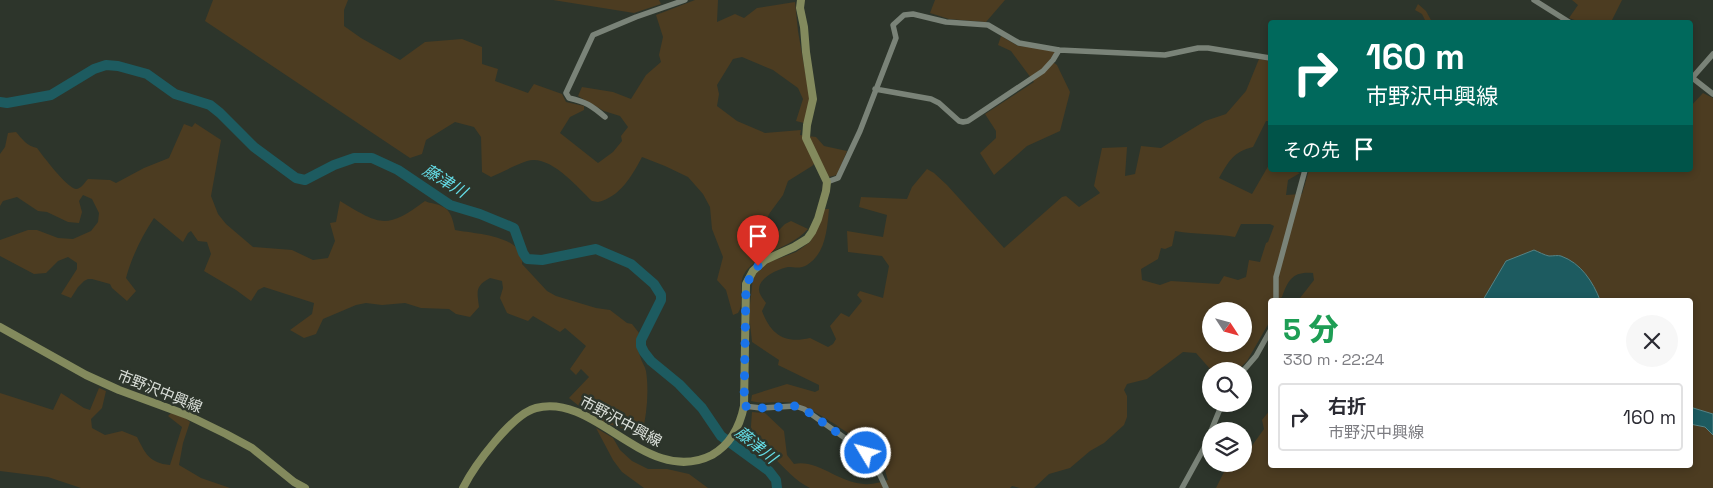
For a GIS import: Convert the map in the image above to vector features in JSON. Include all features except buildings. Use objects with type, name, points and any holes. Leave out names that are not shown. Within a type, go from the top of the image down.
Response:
[{"type":"main road","points":[[801,0],[800,8],[813,99],[806,138],[827,182]]},
{"type":"main road","name":"市野沢中興線","points":[[463,488],[511,423],[522,414],[540,407],[557,406],[572,410],[643,450],[670,460],[690,462],[719,450],[740,424],[744,406],[746,284],[754,271],[765,260],[801,244],[807,239],[818,219],[827,182]]},
{"type":"main road","name":"市野沢中興線","points":[[0,327],[86,375],[118,390],[187,415],[226,434],[252,448],[305,488]]},
{"type":"street","points":[[605,117],[590,104],[569,98],[566,93],[593,35],[636,17],[685,0]]},
{"type":"street","points":[[1534,0],[1566,20]]},
{"type":"street","points":[[827,182],[838,178],[860,131],[896,38],[893,25],[904,15],[913,14],[946,22],[988,25],[1019,43],[1059,50],[1165,55],[1198,48],[1208,48],[1268,58]]},
{"type":"street","points":[[875,89],[931,99],[939,103],[959,121],[968,122],[1043,71],[1059,50]]},
{"type":"street","points":[[1693,75],[1713,54]]},
{"type":"street","points":[[1693,79],[1713,94]]},
{"type":"street","points":[[1276,298],[1276,277],[1305,172]]},
{"type":"street","points":[[1251,362],[1268,335]]},
{"type":"street","points":[[744,406],[761,408],[795,406],[804,409],[866,453],[874,462],[886,488]]},
{"type":"street","points":[[1182,488],[1204,448],[1219,412]]},
{"type":"shaded area","points":[[213,0],[348,0],[344,10],[344,26],[400,60],[425,42],[462,39],[482,47],[482,64],[498,69],[495,81],[528,93],[534,84],[562,94],[566,102],[584,106],[584,110],[570,117],[560,133],[598,163],[613,152],[622,141],[621,136],[628,127],[620,116],[604,111],[578,96],[582,87],[613,92],[631,99],[646,75],[661,62],[659,55],[663,37],[656,15],[695,0],[718,0],[717,22],[735,14],[744,18],[757,8],[795,2],[810,100],[804,123],[796,121],[803,99],[798,88],[773,70],[742,57],[733,59],[717,85],[719,94],[717,106],[737,121],[765,133],[801,130],[800,135],[816,137],[824,146],[847,151],[837,175],[829,177],[819,159],[812,166],[788,181],[783,195],[769,214],[766,222],[771,230],[777,232],[791,221],[808,229],[793,241],[760,259],[746,271],[742,281],[740,308],[738,313],[733,315],[726,290],[717,280],[723,257],[712,229],[710,207],[703,194],[688,177],[642,157],[619,191],[613,196],[598,202],[592,201],[571,180],[545,162],[527,161],[491,177],[482,172],[481,137],[474,127],[455,122],[426,140],[422,154],[410,158],[205,21]]},
{"type":"shaded area","points":[[553,0],[659,0],[661,4],[634,13]]},
{"type":"shaded area","points":[[935,0],[1005,0],[986,22],[949,19],[930,13]]},
{"type":"shaded area","points":[[1572,0],[1622,0],[1612,20],[1574,20],[1569,18],[1578,5]]},
{"type":"shaded area","points":[[1418,4],[1426,11],[1431,20],[1425,20],[1422,14],[1415,10]]},
{"type":"shaded area","points":[[1001,36],[1018,46],[1053,49],[1055,52],[1050,60],[1057,65],[1070,92],[1060,131],[1027,146],[994,175],[980,153],[996,138],[996,131],[985,114],[1034,82],[1011,51],[998,45]]},
{"type":"shaded area","points":[[1259,59],[1268,61],[1268,121],[1266,121],[1253,147],[1232,158],[1219,178],[1252,194],[1268,166],[1268,172],[1300,173],[1288,180],[1286,195],[1302,194],[1308,172],[1693,172],[1693,104],[1703,93],[1713,98],[1713,414],[1693,408],[1693,298],[1599,298],[1590,280],[1575,263],[1561,256],[1549,256],[1534,250],[1506,261],[1484,298],[1300,298],[1314,280],[1313,273],[1296,275],[1289,281],[1282,297],[1268,298],[1268,324],[1247,361],[1246,362],[1204,362],[1196,353],[1183,352],[1147,379],[1127,384],[1124,390],[1127,396],[1127,417],[1124,425],[1104,443],[1090,451],[1070,468],[1049,474],[1034,488],[1012,486],[1010,488],[810,488],[795,478],[750,439],[752,412],[765,413],[784,431],[787,455],[794,464],[803,463],[811,465],[855,483],[870,484],[888,480],[883,464],[876,455],[854,437],[813,411],[793,403],[751,401],[752,395],[787,384],[815,392],[819,390],[819,385],[778,365],[779,360],[752,342],[749,314],[753,277],[767,263],[796,252],[810,242],[818,227],[824,209],[829,209],[824,240],[818,254],[807,265],[788,267],[769,275],[762,282],[759,290],[766,303],[762,311],[775,332],[780,336],[793,340],[810,338],[828,347],[836,339],[830,326],[841,313],[849,317],[862,301],[857,295],[860,291],[883,298],[889,266],[882,256],[848,252],[847,231],[883,237],[887,215],[859,207],[861,197],[907,199],[912,187],[927,169],[947,185],[1004,248],[1062,197],[1066,196],[1079,207],[1100,193],[1094,186],[1102,148],[1127,147],[1125,176],[1135,174],[1141,146],[1161,148],[1205,121],[1226,114],[1246,91]],"holes":[[[1241,224],[1270,224],[1274,226],[1260,262],[1249,260],[1246,277],[1238,280],[1224,276],[1219,284],[1171,281],[1160,285],[1142,280],[1141,269],[1158,259],[1161,248],[1165,249],[1172,246],[1175,231],[1235,237]]]},
{"type":"shaded area","points":[[195,123],[221,140],[211,196],[218,214],[226,224],[253,247],[292,250],[313,260],[328,258],[335,241],[330,223],[336,222],[340,201],[365,215],[383,221],[401,217],[425,201],[439,205],[447,210],[455,230],[497,238],[516,247],[521,254],[522,264],[547,291],[556,296],[596,308],[610,310],[627,323],[632,324],[639,333],[638,350],[647,379],[647,402],[642,434],[608,424],[569,398],[589,377],[581,369],[576,375],[570,369],[586,346],[565,328],[560,332],[533,316],[528,321],[507,313],[500,298],[503,288],[502,281],[490,278],[479,286],[479,307],[470,317],[456,314],[449,309],[421,308],[405,303],[382,305],[366,303],[356,305],[323,319],[316,334],[304,338],[290,330],[312,314],[314,303],[264,287],[258,290],[251,301],[204,271],[211,254],[207,242],[198,241],[191,231],[183,242],[154,218],[145,232],[128,270],[126,278],[136,291],[127,301],[110,284],[92,279],[84,281],[71,298],[61,294],[77,269],[77,263],[68,257],[58,261],[46,273],[34,274],[0,256],[0,240],[28,230],[37,230],[58,238],[73,239],[91,231],[98,222],[99,213],[92,199],[83,195],[79,201],[82,212],[79,223],[68,222],[47,212],[38,211],[17,197],[3,201],[0,206],[0,154],[5,147],[8,133],[16,132],[28,144],[37,148],[61,178],[72,187],[78,189],[88,179],[110,180],[116,183],[144,168],[169,158],[184,124],[192,127]]},
{"type":"shaded area","points":[[99,388],[106,391],[102,408],[91,419],[92,428],[105,435],[122,431],[137,437],[152,459],[170,465],[182,427],[168,416],[171,413],[185,418],[190,422],[183,443],[179,465],[201,478],[230,488],[81,488],[48,477],[0,471],[0,393],[53,410],[61,393],[90,410]]},
{"type":"shaded area","points":[[1268,412],[1268,468],[1693,468],[1693,425],[1705,427],[1713,435],[1713,488],[1216,488],[1224,472],[1252,472],[1252,446],[1264,429],[1262,420]]},
{"type":"shaded area","points":[[596,428],[613,438],[620,450],[632,461],[648,469],[667,469],[689,474],[708,488],[644,488],[622,472],[613,460]]},
{"type":"water","points":[[1534,250],[1549,256],[1561,256],[1575,263],[1580,268],[1590,280],[1599,298],[1484,298],[1506,261]]},
{"type":"water","points":[[1693,408],[1713,414],[1713,435],[1705,427],[1693,425]]},
{"type":"waterway","name":"藤津川","points":[[0,102],[7,103],[51,95],[94,69],[106,65],[118,66],[147,74],[175,94],[210,105],[254,147],[296,178],[305,180],[334,165],[354,158],[372,158],[398,170],[450,205],[480,214],[514,228],[527,259],[542,260],[596,249],[631,264],[654,284],[661,295],[661,300],[641,340],[644,352],[651,361],[679,384],[702,408],[721,436],[769,471],[776,480],[777,488]]},
{"type":"route","points":[[758,266],[746,284],[744,406],[761,408],[795,406],[804,409],[866,453]]}]
